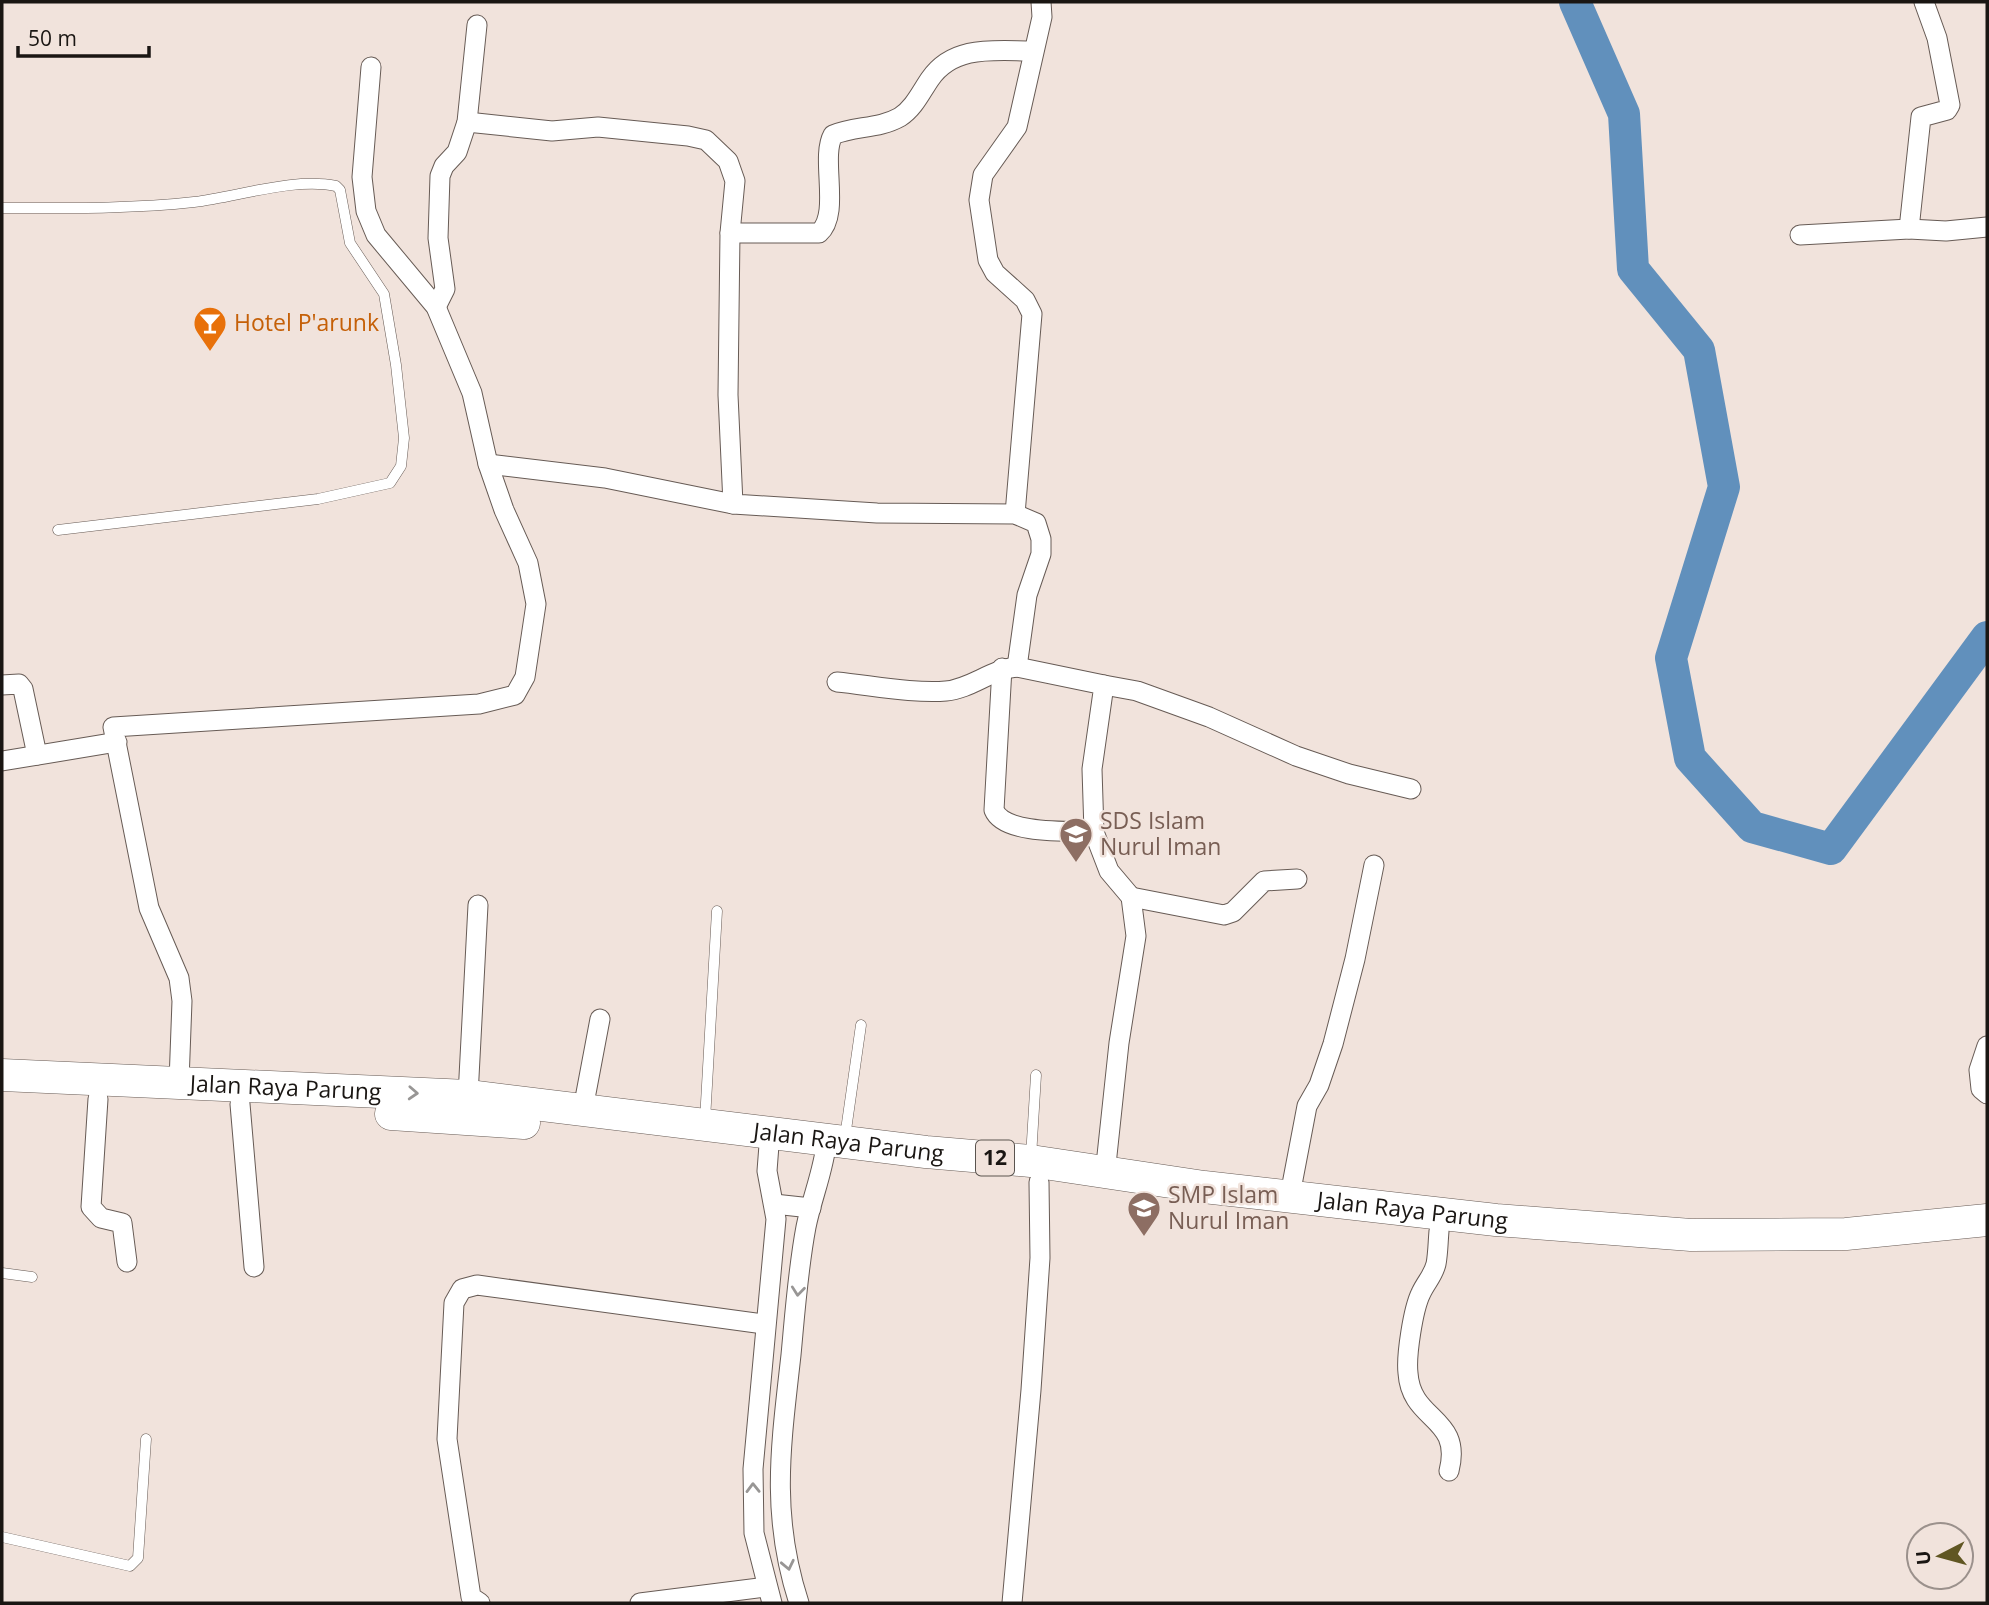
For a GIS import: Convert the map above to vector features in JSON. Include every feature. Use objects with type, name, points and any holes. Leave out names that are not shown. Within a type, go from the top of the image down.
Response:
[{"type":"highway","name":"Jalan Raya Parung","points":[[2,1075],[468,1096],[705,1124],[769,1142]]},
{"type":"highway","name":"Jalan Raya Parung","points":[[2,1095],[240,1104],[832,1146],[1339,1210],[1738,1237],[1846,1234],[1987,1220]]},
{"type":"highway","name":"Jalan Raya Parung","points":[[1035,1172],[1105,1174],[1290,1195],[1339,1210],[1439,1231],[1544,1244],[1700,1254],[1797,1253],[1987,1240]]},
{"type":"street","points":[[1015,514],[1032,314],[1025,300],[995,273],[988,260],[979,201],[983,175],[1017,127],[1042,17],[1041,2]]},
{"type":"street","points":[[1909,229],[1921,117],[1947,110],[1950,106],[1937,38],[1924,2]]},
{"type":"street","points":[[436,307],[445,289],[438,238],[440,176],[444,166],[457,152],[467,121],[477,25]]},
{"type":"street","points":[[730,233],[819,233],[825,227],[827,218],[830,180],[828,150],[833,135],[875,127],[901,116],[911,108],[941,65],[954,56],[984,51],[1034,51]]},
{"type":"street","points":[[179,1082],[183,1002],[179,978],[149,908],[113,727],[479,704],[515,695],[526,677],[536,604],[528,563],[503,510],[488,464],[472,393],[436,307],[376,235],[366,211],[362,177],[371,66]]},
{"type":"street","points":[[467,121],[552,131],[598,127],[706,140],[728,161],[735,181],[730,233],[728,396],[733,504]]},
{"type":"street","points":[[1800,235],[1909,229],[1945,231],[1987,227]]},
{"type":"street","points":[[488,464],[617,480],[733,504],[877,513],[1015,514],[1036,523],[1041,539],[1041,554],[1027,595],[1010,668],[994,810],[997,816],[1012,824],[1037,830],[1094,832]]},
{"type":"street","points":[[838,682],[946,691],[1010,668],[1137,691],[1349,774],[1411,789]]},
{"type":"street","points":[[2,685],[19,684],[23,689],[37,755]]},
{"type":"street","points":[[1104,685],[1092,769],[1094,832],[1109,871],[1131,897],[1136,936],[1119,1043],[1105,1174]]},
{"type":"street","points":[[2,761],[117,742]]},
{"type":"street","points":[[1290,1195],[1307,1106],[1319,1085],[1333,1044],[1374,864]]},
{"type":"street","points":[[1131,897],[1224,915],[1233,912],[1264,881],[1297,879]]},
{"type":"street","points":[[468,1096],[478,905]]},
{"type":"street","points":[[583,1109],[600,1019]]},
{"type":"street","points":[[1987,1046],[1979,1070],[1981,1088],[1987,1094]]},
{"type":"street","points":[[98,1099],[91,1207],[101,1219],[122,1223],[127,1262]]},
{"type":"street","points":[[240,1104],[254,1267]]},
{"type":"street","points":[[640,1603],[769,1595],[754,1534],[753,1469],[764,1324],[774,1245],[769,1142]]},
{"type":"street","points":[[799,1603],[781,1530],[778,1472],[802,1249],[811,1208],[832,1146]]},
{"type":"street","points":[[1012,1603],[1040,1258],[1035,1172]]},
{"type":"street","points":[[774,1204],[811,1208]]},
{"type":"street","points":[[1439,1231],[1436,1262],[1431,1278],[1421,1293],[1416,1312],[1407,1371],[1418,1404],[1446,1430],[1454,1451],[1449,1471]]},
{"type":"street","points":[[774,1245],[802,1249]]},
{"type":"street","points":[[480,1603],[471,1597],[447,1438],[454,1303],[462,1289],[477,1285],[764,1324]]},
{"type":"street","points":[[754,1534],[781,1530]]},
{"type":"lane","points":[[2,208],[108,207],[194,202],[310,184],[336,186],[340,190],[350,243],[384,294],[404,438],[401,466],[390,483],[318,499],[58,530]]},
{"type":"lane","points":[[705,1124],[718,911]]},
{"type":"lane","points":[[832,1146],[861,1025]]},
{"type":"lane","points":[[1035,1172],[1036,1075]]},
{"type":"lane","points":[[2,1273],[32,1277]]},
{"type":"lane","points":[[2,1537],[130,1566],[138,1558],[146,1439]]},
{"type":"waterway","points":[[1575,2],[1624,114],[1633,269],[1699,350],[1724,487],[1671,658],[1690,758],[1752,827],[1831,849],[1987,637]]},
{"type":"place","name":"Hotel P'arunk","points":[[210,353]]},
{"type":"place","name":"SDS Islam Nurul Iman","points":[[1076,864]]},
{"type":"place","name":"SMP Islam Nurul Iman","points":[[1144,1238]]}]
